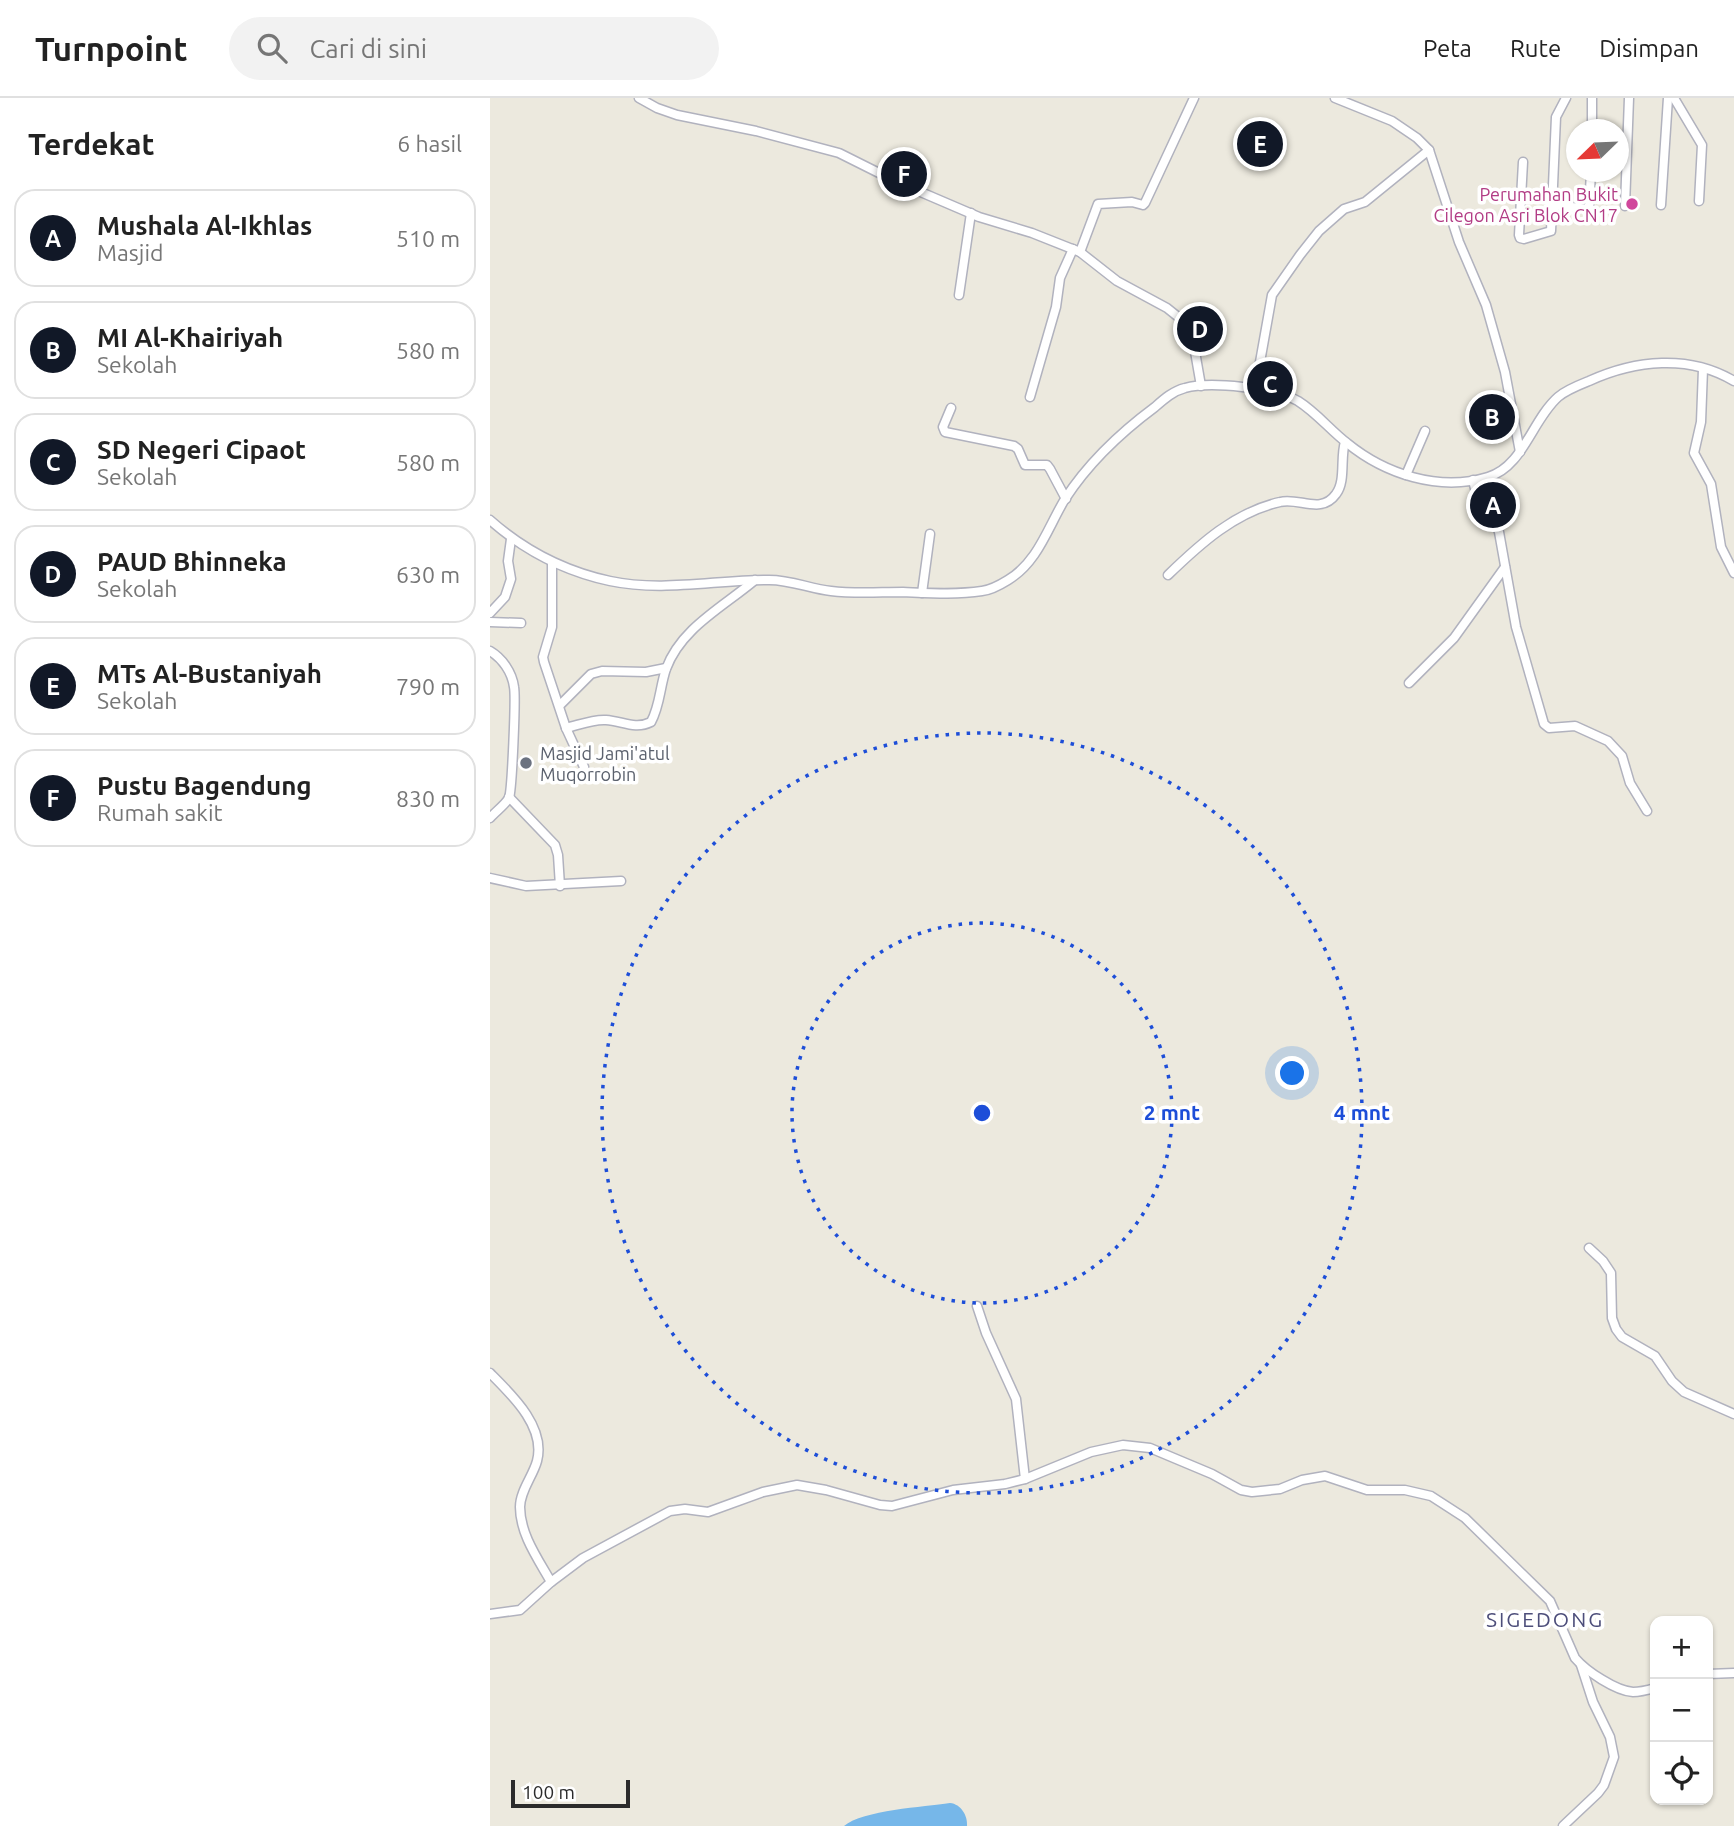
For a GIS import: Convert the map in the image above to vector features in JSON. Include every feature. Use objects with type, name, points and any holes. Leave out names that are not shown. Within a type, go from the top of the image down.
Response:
[{"type":"street","points":[[639,98],[677,115],[756,131],[839,153],[895,181],[971,213],[1077,251],[1117,281],[1167,308],[1182,320],[1196,350],[1201,386]]},
{"type":"street","points":[[1030,397],[1055,307],[1060,278],[1077,251],[1098,204],[1145,204],[1194,98]]},
{"type":"street","points":[[1335,98],[1355,101],[1392,121],[1429,150],[1459,242],[1486,305],[1505,372],[1520,452]]},
{"type":"street","points":[[1523,162],[1519,218],[1520,238],[1524,240],[1551,231],[1556,117],[1566,98]]},
{"type":"street","points":[[1592,98],[1592,119]]},
{"type":"street","points":[[1625,206],[1629,98]]},
{"type":"street","points":[[1661,205],[1668,98]]},
{"type":"street","points":[[1674,98],[1702,145],[1699,201]]},
{"type":"street","points":[[1255,390],[1272,295],[1300,255],[1319,231],[1344,209],[1364,202],[1429,150]]},
{"type":"street","points":[[1554,205],[1589,209],[1590,182]]},
{"type":"street","points":[[959,295],[971,213]]},
{"type":"street","points":[[490,520],[511,539],[552,563],[599,579],[628,584],[680,586],[781,580],[834,591],[981,591],[1007,581],[1030,562],[1066,499],[1104,449],[1130,425],[1174,392],[1201,386],[1255,390],[1290,397],[1323,419],[1345,442],[1373,463],[1406,475],[1433,481],[1458,482],[1494,476],[1520,452],[1558,397],[1601,375],[1639,363],[1664,362],[1703,369],[1734,382]]},
{"type":"street","points":[[1703,369],[1701,422],[1694,453],[1711,484],[1721,547],[1734,573]]},
{"type":"street","points":[[951,408],[943,427],[945,432],[1014,446],[1025,465],[1047,465],[1051,469],[1066,499]]},
{"type":"street","points":[[1406,475],[1425,431]]},
{"type":"street","points":[[1168,575],[1205,541],[1232,522],[1280,502],[1318,505],[1327,502],[1336,494],[1340,484],[1341,457],[1345,442]]},
{"type":"street","points":[[1473,480],[1481,514],[1497,527],[1499,532],[1516,627],[1544,724],[1549,728],[1575,726],[1608,741],[1619,750],[1634,792],[1647,811]]},
{"type":"street","points":[[922,593],[930,534]]},
{"type":"street","points":[[490,613],[505,597],[511,579],[508,561],[511,539]]},
{"type":"street","points":[[552,563],[552,627],[543,657],[566,728],[584,767]]},
{"type":"street","points":[[1409,683],[1454,638],[1505,567]]},
{"type":"street","points":[[566,728],[608,720],[631,726],[651,722],[666,668],[678,646],[701,621],[755,580]]},
{"type":"street","points":[[490,622],[521,623]]},
{"type":"street","points":[[490,651],[499,656],[514,685],[509,797],[490,818]]},
{"type":"street","points":[[560,705],[591,674],[602,671],[646,672],[666,668]]},
{"type":"street","points":[[509,797],[555,845],[560,886]]},
{"type":"street","points":[[490,878],[526,886],[621,881]]},
{"type":"street","points":[[1589,1248],[1611,1273],[1612,1318],[1622,1337],[1655,1356],[1672,1381],[1684,1392],[1734,1414]]},
{"type":"street","points":[[978,1306],[990,1343],[1016,1399],[1025,1479]]},
{"type":"street","points":[[490,1373],[519,1404],[536,1435],[539,1447],[537,1461],[520,1504],[521,1515],[525,1534],[551,1582]]},
{"type":"street","points":[[490,1614],[520,1610],[551,1582],[597,1549],[670,1511],[685,1509],[708,1512],[789,1486],[826,1490],[886,1506],[953,1490],[1025,1479],[1091,1452],[1123,1445],[1150,1448],[1212,1474],[1241,1490],[1252,1492],[1280,1489],[1302,1480],[1325,1476],[1367,1490],[1405,1490],[1431,1496],[1465,1518],[1550,1601],[1575,1658],[1581,1665],[1589,1672],[1630,1692],[1650,1689]]},
{"type":"street","points":[[1563,1826],[1604,1785],[1614,1757],[1610,1737],[1590,1695],[1581,1665]]},
{"type":"street","points":[[1713,1674],[1734,1672]]},
{"type":"water","points":[[950,1803],[963,1811],[967,1826],[844,1826],[865,1816]]},
{"type":"place","name":"MTs Al-Bustaniyah","points":[[1260,144]]},
{"type":"place","name":"Pustu Bagendung","points":[[904,174]]},
{"type":"place","name":"Perumahan Bukit Cilegon Asri Blok CN17","points":[[1632,204]]},
{"type":"place","name":"PAUD Bhinneka","points":[[1200,329]]},
{"type":"place","name":"SD Negeri Cipaot","points":[[1270,384]]},
{"type":"place","name":"MI Al-Khairiyah","points":[[1492,417]]},
{"type":"place","name":"Mushala Al-Ikhlas","points":[[1493,505]]},
{"type":"place","name":"Masjid Jami'atul Muqorrobin","points":[[526,763]]},
{"type":"district","name":"SIGEDONG","points":[[1545,1619]]}]
